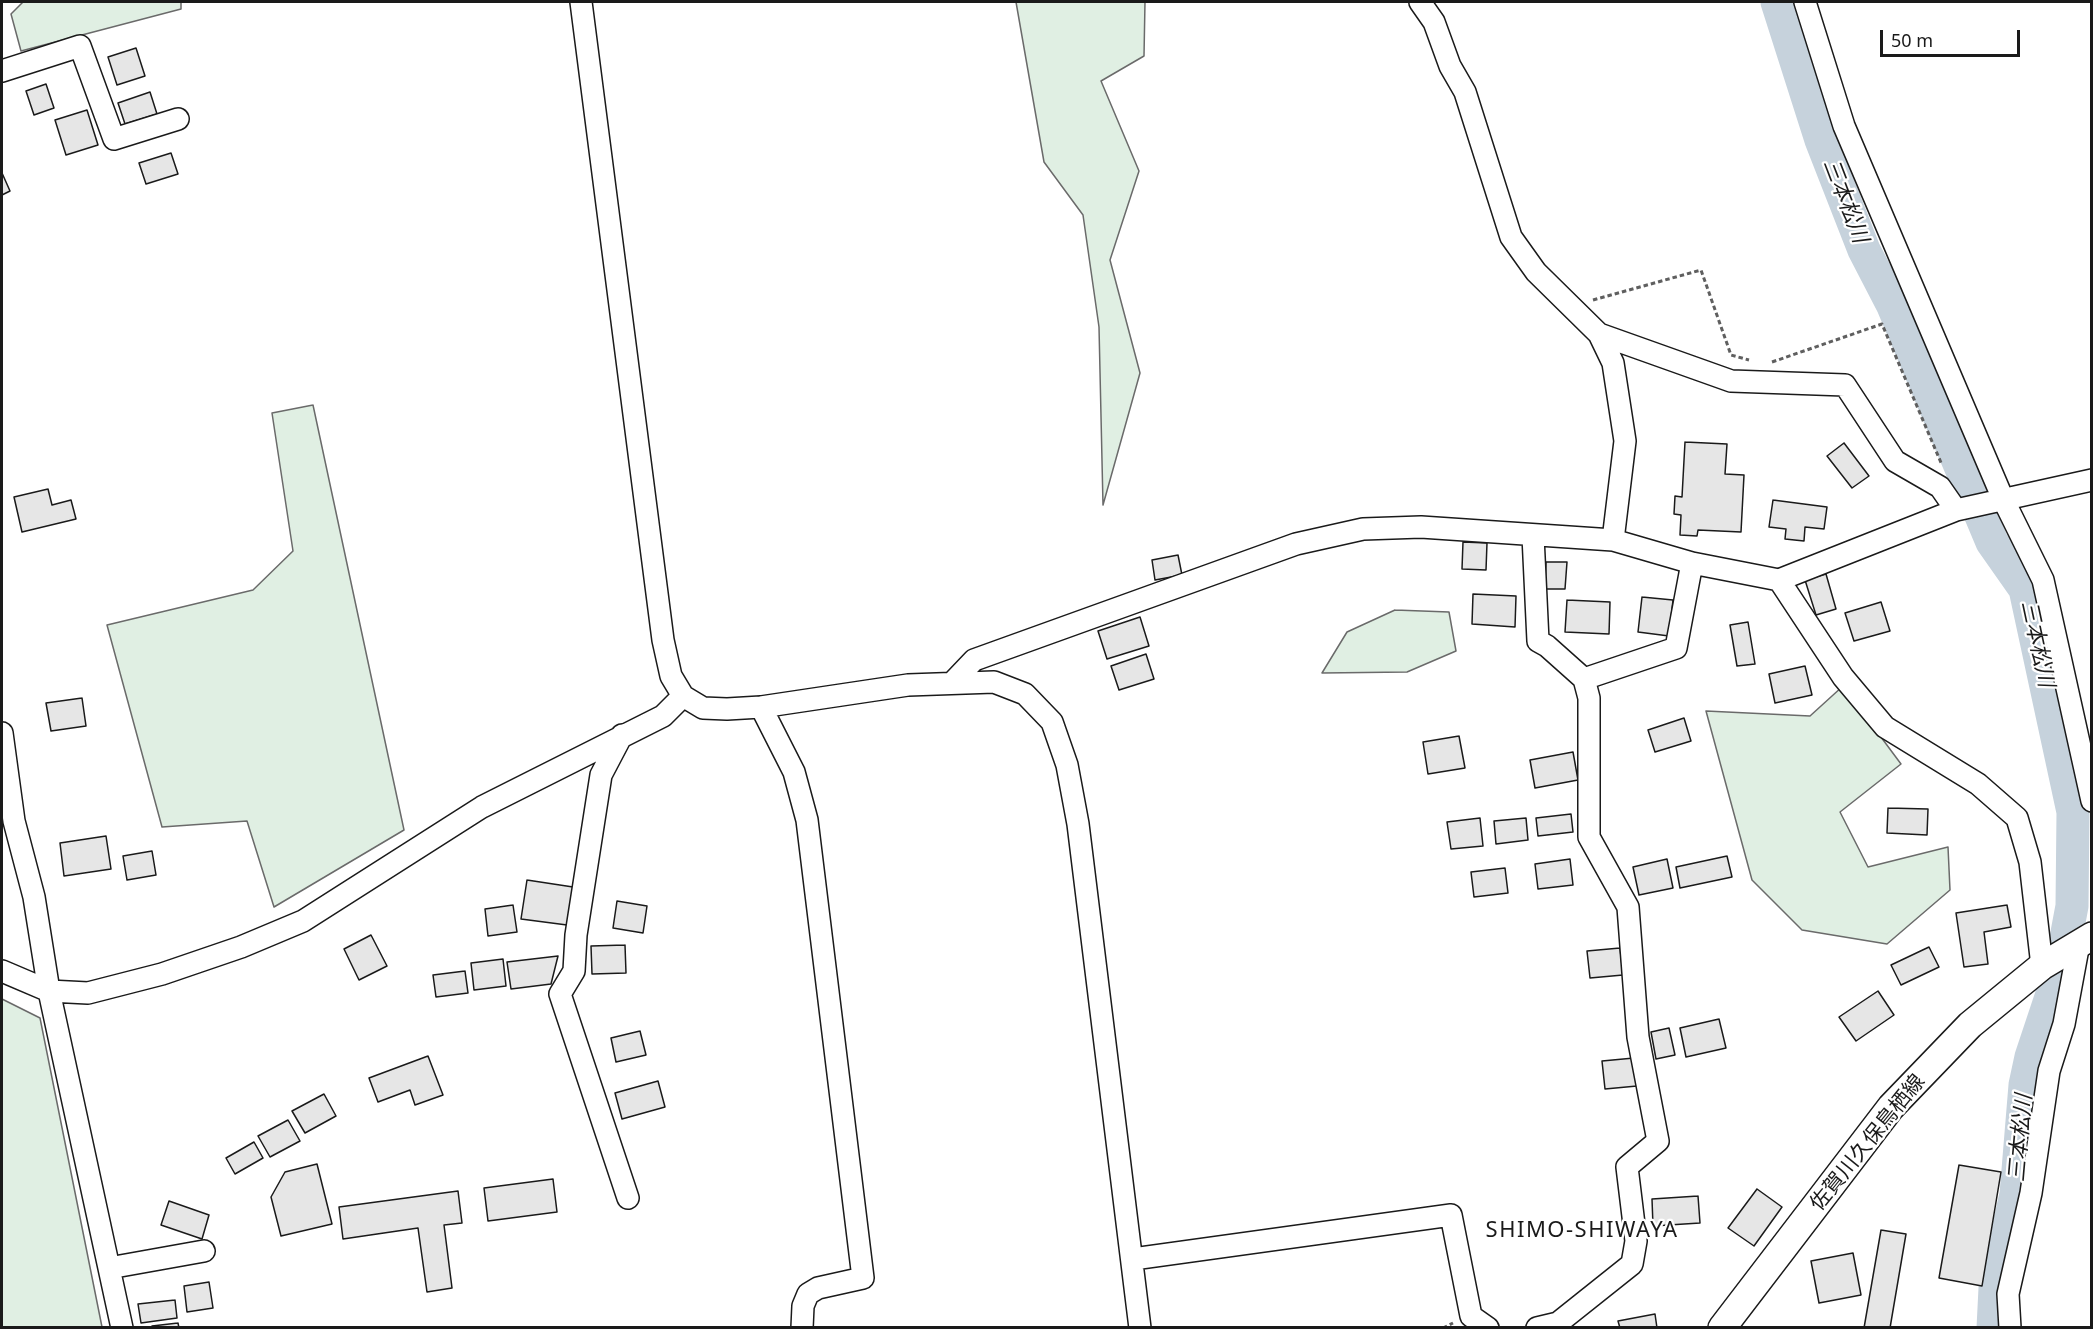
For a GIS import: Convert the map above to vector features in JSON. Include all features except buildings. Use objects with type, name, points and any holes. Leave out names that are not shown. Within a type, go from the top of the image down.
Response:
[{"type":"main road","name":"佐賀川久保鳥栖線","points":[[1722,1328],[1891,1107],[1970,1025],[2042,966],[2085,939]]},
{"type":"street","points":[[581,2],[663,640],[671,676],[683,696],[703,708],[761,707],[908,685],[994,682],[1025,694],[1052,722],[1067,765],[1078,824],[1140,1328]]},
{"type":"street","points":[[1420,2],[1434,22],[1450,66],[1465,92],[1510,237],[1536,272],[1599,334],[1613,363],[1625,441],[1613,540]]},
{"type":"street","points":[[1805,2],[1844,126],[2003,499],[2043,580],[2091,801]]},
{"type":"street","points":[[2,71],[80,46],[114,139],[178,119]]},
{"type":"street","points":[[1599,334],[1731,381],[1845,385],[1895,461],[1940,487],[1956,510]]},
{"type":"street","points":[[952,682],[974,660],[1296,544],[1363,529],[1421,527],[1613,540],[1692,563],[1779,580],[1956,510],[2091,480]]},
{"type":"street","points":[[1533,536],[1538,641],[1547,646],[1584,679],[1589,698],[1589,837],[1628,907],[1638,1037],[1658,1141],[1628,1167],[1636,1240],[1632,1264],[1559,1325],[1537,1328]]},
{"type":"street","points":[[1584,679],[1676,648],[1692,563]]},
{"type":"street","points":[[1779,580],[1843,677],[1885,726],[1978,784],[2017,818],[2030,862],[2042,966]]},
{"type":"street","points":[[2,971],[49,991],[88,993],[110,989],[202,961],[303,921],[482,807],[663,716],[683,696]]},
{"type":"street","points":[[761,707],[794,772],[807,820],[862,1278],[818,1288],[808,1294],[802,1306],[802,1328]]},
{"type":"street","points":[[2,733],[14,821],[34,897],[49,991],[122,1328]]},
{"type":"street","points":[[622,735],[601,775],[576,935],[574,971],[560,994],[628,1198]]},
{"type":"street","points":[[2010,1328],[2008,1294],[2031,1193],[2049,1071],[2064,1024],[2085,939]]},
{"type":"street","points":[[1133,1259],[1451,1215],[1471,1316],[1488,1328]]},
{"type":"street","points":[[110,1268],[204,1251]]},
{"type":"path","points":[[1571,306],[1701,270],[1731,356],[1753,362]]},
{"type":"path","points":[[1764,365],[1882,324],[1942,466],[1940,487]]},
{"type":"green space","points":[[23,2],[181,2],[181,9],[21,51],[11,14]]},
{"type":"green space","points":[[1016,2],[1145,2],[1144,56],[1101,81],[1139,171],[1110,260],[1140,373],[1103,505],[1099,327],[1083,215],[1044,162]]},
{"type":"green space","points":[[313,405],[404,830],[274,907],[247,821],[162,827],[107,625],[253,590],[293,551],[272,413]]},
{"type":"green space","points":[[1395,610],[1449,612],[1456,651],[1407,672],[1322,673],[1347,632]]},
{"type":"green space","points":[[1843,686],[1901,764],[1840,812],[1868,867],[1948,847],[1950,890],[1887,944],[1802,930],[1752,880],[1706,711],[1810,716]]},
{"type":"green space","points":[[2,999],[40,1018],[102,1327],[2,1327]]},
{"type":"waterway","name":"三本松川","points":[[1777,2],[1821,140],[1864,250],[1893,306],[1992,542],[2025,589],[2073,812],[2072,906],[2060,970],[2031,1057],[2025,1085],[2016,1194],[1995,1288],[1993,1328]]},
{"type":"district","name":"SHIMO-SHIWAYA","points":[[1582,1231]]}]
